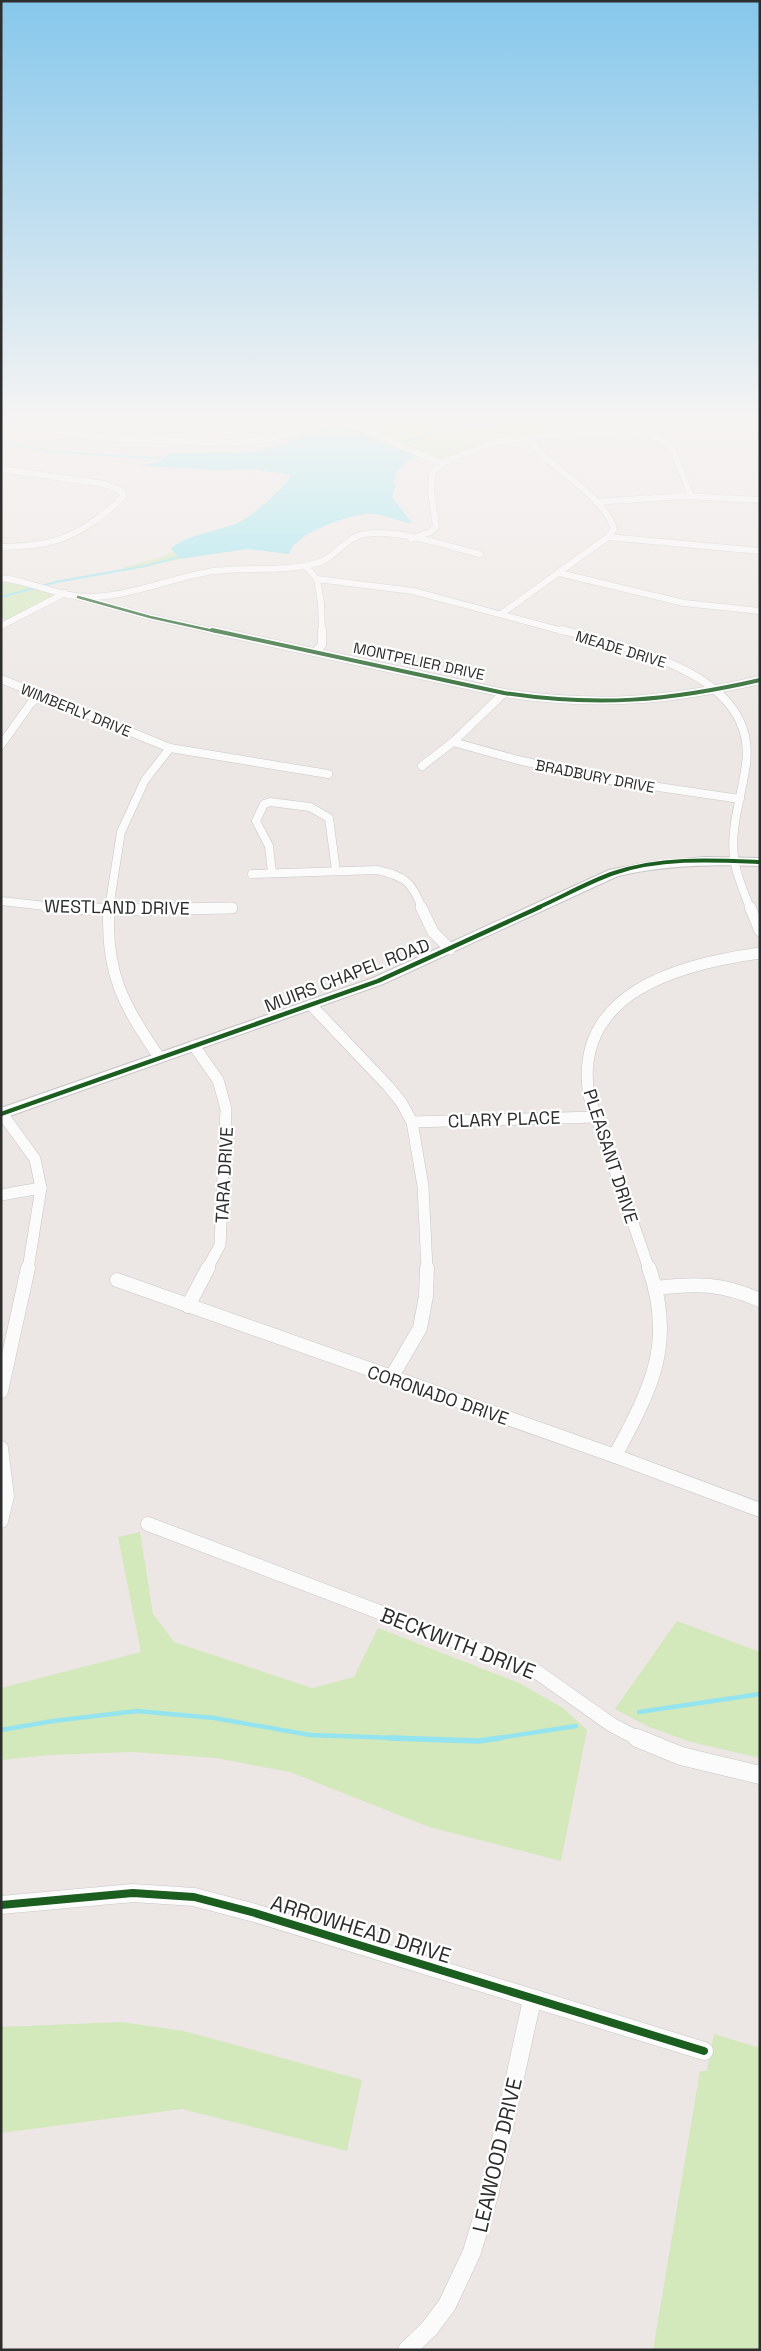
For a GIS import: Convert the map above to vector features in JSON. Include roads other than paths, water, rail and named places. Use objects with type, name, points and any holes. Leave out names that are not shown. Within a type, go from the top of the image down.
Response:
[{"type":"main road","name":"MUIRS CHAPEL ROAD","points":[[2,1113],[378,981],[591,882],[614,874],[653,865],[734,861],[760,862]]},
{"type":"street","points":[[1,547],[42,546],[70,538],[87,528]]},
{"type":"street","points":[[411,539],[430,532],[435,528]]},
{"type":"street","points":[[501,614],[608,537],[614,528]]},
{"type":"street","points":[[78,597],[106,596],[147,590],[207,572],[306,566],[324,562],[345,541],[362,535],[372,534],[411,539],[480,554]]},
{"type":"street","points":[[608,537],[760,551]]},
{"type":"street","points":[[306,566],[317,579],[321,593],[322,645],[315,652]]},
{"type":"street","points":[[559,573],[684,604],[760,612]]},
{"type":"street","name":"MONTPELIER DRIVE","points":[[1,578],[25,581],[150,618],[504,693],[555,700],[616,702],[672,698],[760,680]]},
{"type":"street","name":"MEADE DRIVE","points":[[317,579],[413,591],[640,651],[682,669],[714,690],[735,713],[746,736],[747,754],[734,834],[734,861],[760,931]]},
{"type":"street","points":[[1,626],[66,593]]},
{"type":"street","name":"WIMBERLY DRIVE","points":[[1,679],[170,748]]},
{"type":"street","points":[[422,766],[452,742],[504,693]]},
{"type":"street","points":[[1,745],[31,703],[40,696]]},
{"type":"street","name":"BRADBURY DRIVE","points":[[452,742],[518,760],[597,778],[740,799]]},
{"type":"street","points":[[159,1057],[131,1016],[112,968],[108,938],[109,908],[121,832],[145,780],[170,748],[328,774]]},
{"type":"street","points":[[272,873],[273,855],[256,821],[264,804],[270,802],[312,808],[323,812],[329,818],[336,871]]},
{"type":"street","points":[[252,874],[378,870],[396,872],[410,882],[420,900],[425,918],[432,932],[450,949]]},
{"type":"street","name":"WESTLAND DRIVE","points":[[1,900],[19,904],[109,908],[232,908]]},
{"type":"street","name":"PLEASANT DRIVE","points":[[615,1456],[638,1412],[653,1376],[659,1352],[661,1322],[656,1288],[595,1117],[586,1074],[589,1053],[595,1035],[614,1009],[643,985],[666,974],[721,958],[760,953]]},
{"type":"street","points":[[311,1005],[388,1086],[401,1102],[412,1122],[423,1186],[427,1245],[426,1296],[420,1328],[391,1378]]},
{"type":"street","name":"TARA DRIVE","points":[[188,1306],[220,1245],[227,1122],[227,1103],[220,1081],[194,1046]]},
{"type":"street","points":[[1,1391],[6,1338],[33,1246],[41,1188],[36,1158],[2,1113]]},
{"type":"street","name":"CLARY PLACE","points":[[412,1122],[595,1117]]},
{"type":"street","points":[[1,1195],[41,1188]]},
{"type":"street","name":"CORONADO DRIVE","points":[[117,1280],[615,1456],[760,1510]]},
{"type":"street","points":[[656,1288],[697,1282],[722,1286],[760,1300]]},
{"type":"street","points":[[1,1448],[7,1496],[1,1521]]},
{"type":"street","name":"BECKWITH DRIVE","points":[[148,1524],[537,1672],[612,1725],[655,1747],[681,1756],[760,1775]]},
{"type":"street","name":"ARROWHEAD DRIVE","points":[[1,1905],[133,1894],[194,1898],[254,1913],[532,2000],[704,2051]]},
{"type":"street","name":"LEAWOOD DRIVE","points":[[407,2350],[424,2336],[453,2297],[482,2229],[532,2000]]},
{"type":"water","points":[[225,528],[321,528],[293,546],[289,554],[247,549],[180,558],[171,549],[176,544],[192,537]]},
{"type":"waterway","points":[[1,597],[56,582],[145,566],[183,556]]},
{"type":"waterway","points":[[639,1712],[760,1694]]},
{"type":"waterway","points":[[1,1730],[53,1721],[137,1711],[214,1718],[310,1735],[424,1739]]},
{"type":"waterway","points":[[492,1739],[576,1726]]},
{"type":"waterway","points":[[389,1738],[479,1741],[500,1738]]}]
